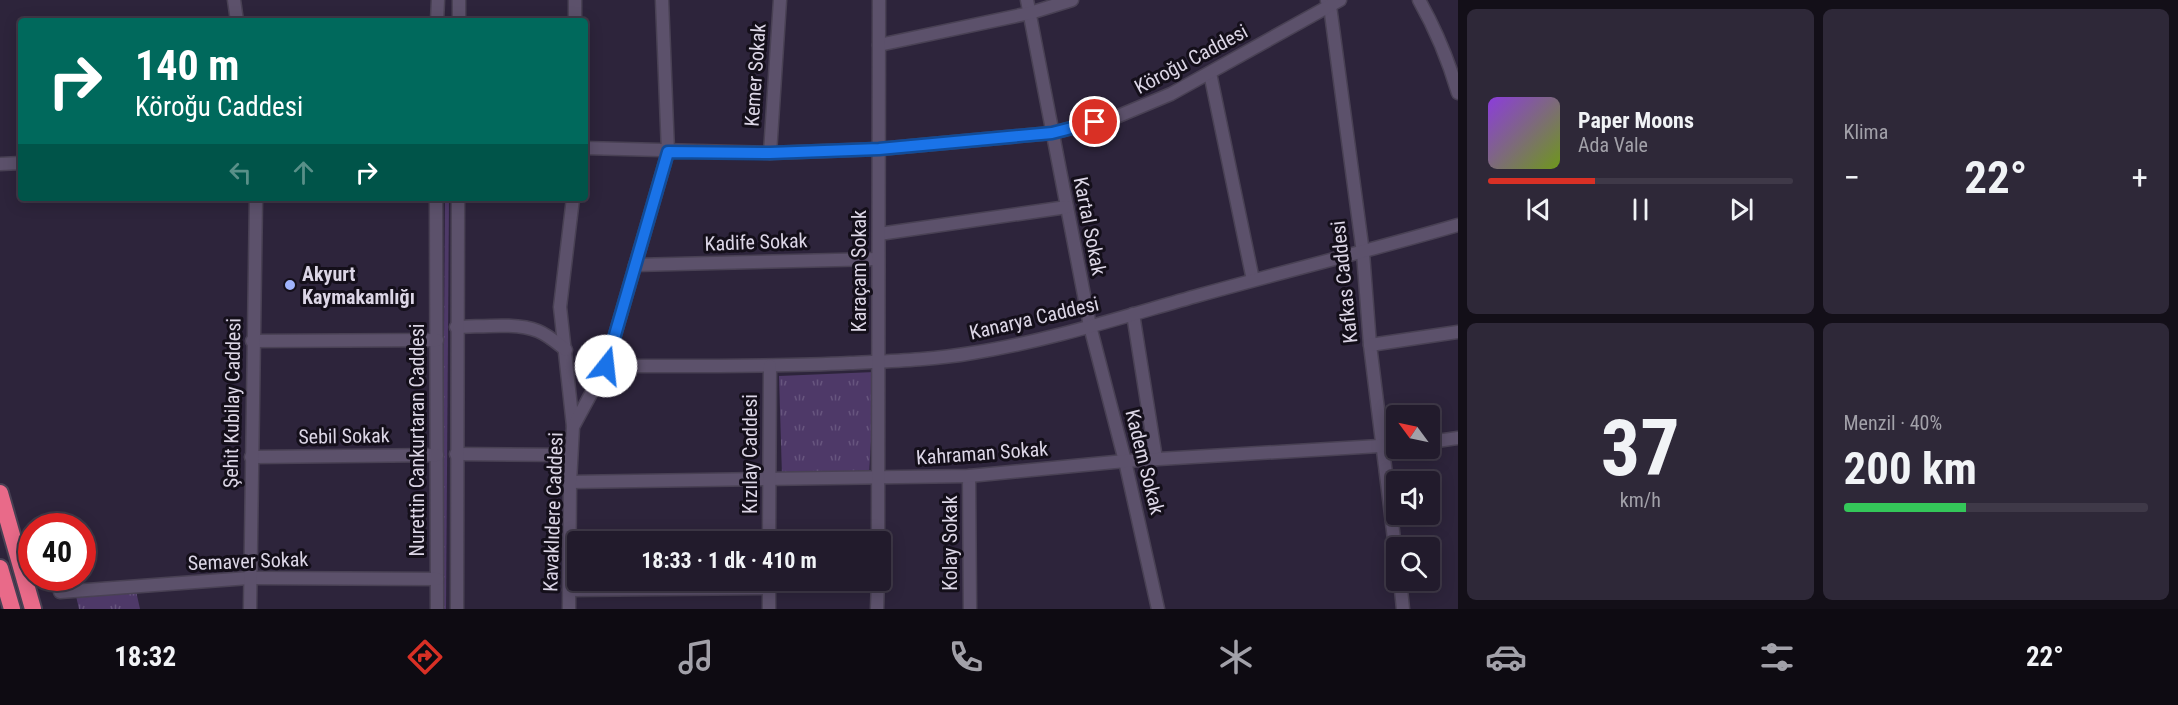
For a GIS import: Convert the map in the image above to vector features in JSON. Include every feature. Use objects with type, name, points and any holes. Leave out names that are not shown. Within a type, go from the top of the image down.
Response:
[{"type":"highway","points":[[0,493],[33,609]]},
{"type":"highway","points":[[0,568],[12,609]]},
{"type":"street","points":[[234,0],[237,18]]},
{"type":"street","points":[[437,18],[438,0]]},
{"type":"street","points":[[459,0],[459,18]]},
{"type":"street","points":[[574,0],[575,18]]},
{"type":"street","name":"Kavaklıdere Caddesi","points":[[570,531],[573,427],[606,366],[668,152],[662,0]]},
{"type":"street","name":"Kemer Sokak","points":[[770,153],[780,0]]},
{"type":"street","name":"Karaçam Sokak","points":[[878,531],[879,0]]},
{"type":"street","name":"Kartal Sokak","points":[[1027,0],[1090,326]]},
{"type":"street","points":[[879,45],[1030,13],[1072,0]]},
{"type":"street","points":[[1419,0],[1438,35],[1458,93]]},
{"type":"street","name":"Köroğu Caddesi","points":[[588,148],[770,153],[879,149],[1052,133],[1116,117],[1172,94],[1332,2]]},
{"type":"street","name":"Kafkas Caddesi","points":[[1332,2],[1394,537]]},
{"type":"street","points":[[1210,73],[1253,280]]},
{"type":"street","points":[[0,164],[18,163]]},
{"type":"street","name":"Şehit Kubilay Caddesi","points":[[250,609],[252,341],[256,201]]},
{"type":"street","name":"Nurettin Cankurtaran Caddesi","points":[[436,201],[438,609]]},
{"type":"street","name":"Nurettin Cankurtaran Caddesi","points":[[457,609],[458,201]]},
{"type":"street","points":[[573,201],[560,308],[573,427]]},
{"type":"street","points":[[879,234],[1067,207]]},
{"type":"street","name":"Kanarya Caddesi","points":[[606,366],[770,366],[878,362],[971,354],[1090,326],[1458,225]]},
{"type":"street","name":"Kadife Sokak","points":[[635,265],[878,258]]},
{"type":"street","points":[[1133,314],[1156,459]]},
{"type":"street","name":"Kadem Sokak","points":[[1090,326],[1125,461],[1158,609]]},
{"type":"street","points":[[456,327],[516,327],[536,330],[546,334],[566,350]]},
{"type":"street","points":[[1370,345],[1458,333]]},
{"type":"street","points":[[252,341],[437,340]]},
{"type":"street","name":"Kızılay Caddesi","points":[[769,531],[770,366]]},
{"type":"street","points":[[1440,440],[1458,438]]},
{"type":"street","name":"Kahraman Sokak","points":[[570,482],[969,476],[1125,461],[1386,447]]},
{"type":"street","points":[[456,454],[572,455]]},
{"type":"street","name":"Sebil Sokak","points":[[251,457],[437,455]]},
{"type":"street","name":"Kolay Sokak","points":[[969,476],[970,609]]},
{"type":"street","name":"Semaver Sokak","points":[[60,592],[249,578],[437,579]]},
{"type":"street","name":"Kavaklıdere Caddesi","points":[[569,591],[569,609]]},
{"type":"street","points":[[769,591],[769,609]]},
{"type":"street","points":[[877,609],[878,591]]},
{"type":"street","points":[[1401,591],[1403,609]]},
{"type":"green space","points":[[445,201],[449,201],[446,609],[442,609]]},
{"type":"green space","points":[[875,372],[869,475],[782,476],[779,376]]},
{"type":"green space","points":[[136,591],[140,609],[79,609],[76,596]]},
{"type":"place","name":"Akyurt Kaymakamlığı","points":[[290,285]]},
{"type":"route","points":[[606,366],[668,152],[770,153],[879,149],[1052,133],[1095,122]]}]
